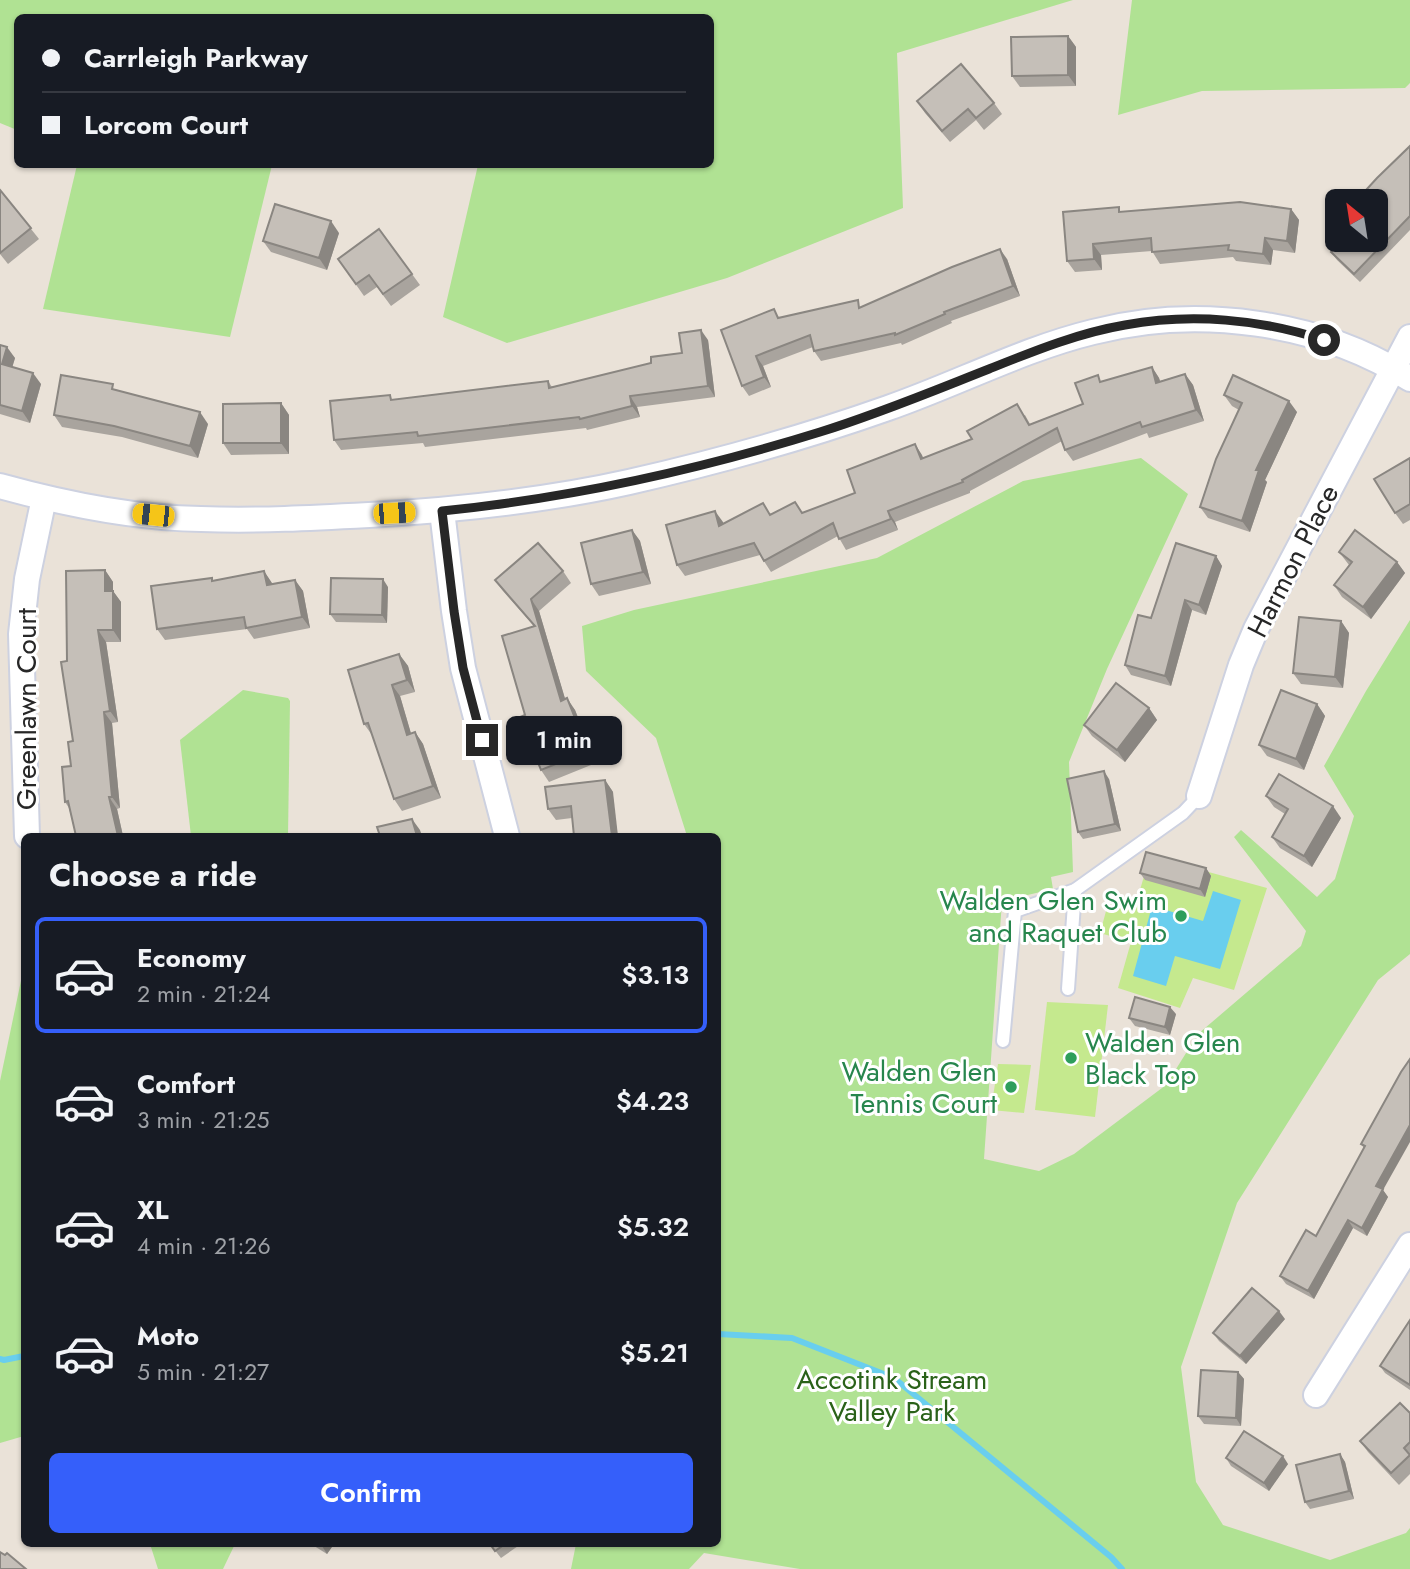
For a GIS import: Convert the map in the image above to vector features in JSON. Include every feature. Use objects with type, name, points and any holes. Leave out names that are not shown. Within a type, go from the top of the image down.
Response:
[{"type":"street","points":[[0,486],[44,498],[108,510],[198,519],[293,519],[442,511],[625,483],[758,450],[824,431],[906,402],[1053,344],[1126,324],[1191,319],[1267,326],[1343,346],[1402,373]]},
{"type":"street","name":"Harmon Place","points":[[1199,796],[1241,665],[1256,629],[1402,373],[1410,337]]},
{"type":"street","name":"Greenlawn Court","points":[[27,833],[21,634],[27,579],[44,498]]},
{"type":"street","points":[[442,511],[463,668],[505,833]]},
{"type":"street","points":[[1316,1395],[1410,1245]]},
{"type":"lane","points":[[1003,1041],[1015,911],[1075,890],[1183,813],[1199,796]]},
{"type":"lane","points":[[1068,989],[1075,890]]},
{"type":"green space","points":[[0,0],[1073,0],[897,53],[903,208],[727,278],[507,343],[443,317],[477,168],[714,168],[714,14],[14,14],[14,129],[0,123]]},
{"type":"green space","points":[[1132,0],[1410,0],[1410,83],[1405,88],[1202,91],[1118,115]]},
{"type":"green space","points":[[76,168],[271,168],[230,337],[43,309]]},
{"type":"green space","name":"Accotink Stream Valley Park","points":[[1141,458],[1188,494],[1107,669],[1069,762],[1073,872],[1051,877],[1053,889],[1002,901],[984,1159],[1039,1171],[1074,1154],[1166,1085],[1198,1034],[1301,946],[1306,931],[1234,837],[1241,830],[1317,897],[1335,879],[1354,816],[1324,766],[1410,620],[1410,954],[1378,980],[1237,1203],[1181,1367],[1196,1482],[1223,1525],[1330,1560],[1406,1533],[1410,1528],[1410,1569],[800,1569],[704,1553],[689,1569],[571,1569],[575,1547],[721,1547],[721,833],[686,833],[656,738],[586,671],[582,626],[634,610],[877,558],[1023,481]]},
{"type":"green space","points":[[243,690],[288,698],[288,833],[191,833],[180,740]]},
{"type":"green space","name":"Walden Glen Swim and Raquet Club","points":[[1150,856],[1267,888],[1234,990],[1193,978],[1180,1008],[1118,988],[1131,942],[1100,933],[1111,893],[1137,900]]},
{"type":"green space","points":[[21,981],[21,1437],[0,1443],[0,1081]]},
{"type":"green space","name":"Walden Glen Black Top","points":[[1047,1002],[1108,1005],[1095,1117],[1035,1110]]},
{"type":"green space","name":"Walden Glen Tennis Court","points":[[998,1064],[1031,1065],[1024,1113],[991,1110]]},
{"type":"green space","points":[[151,1547],[234,1547],[223,1569],[158,1569]]},
{"type":"water","points":[[1213,891],[1241,900],[1220,969],[1175,956],[1166,986],[1133,976],[1152,906],[1203,921]]},
{"type":"building","points":[[1068,36],[1068,75],[1012,76],[1011,37]]},
{"type":"building","points":[[961,64],[994,103],[976,118],[968,109],[942,131],[917,101]]},
{"type":"building","points":[[1410,146],[1410,216],[1388,239],[1388,189],[1367,189]]},
{"type":"building","points":[[0,190],[31,228],[0,253]]},
{"type":"building","points":[[1240,202],[1291,209],[1287,241],[1265,238],[1263,254],[1228,250],[1229,245],[1152,252],[1151,238],[1093,244],[1094,259],[1067,261],[1063,212],[1119,207],[1119,212]]},
{"type":"building","points":[[275,204],[331,221],[319,258],[263,241]]},
{"type":"building","points":[[379,229],[412,274],[383,294],[369,275],[356,284],[338,259]]},
{"type":"building","points":[[1000,249],[1013,286],[944,312],[945,314],[895,335],[814,351],[810,335],[756,356],[764,377],[742,386],[721,330],[774,309],[778,318],[858,300],[859,308]]},
{"type":"building","points":[[1331,252],[1375,252],[1354,274]]},
{"type":"building","points":[[701,330],[708,386],[630,396],[632,406],[580,419],[418,436],[417,432],[334,440],[330,401],[390,395],[391,400],[548,381],[549,388],[651,363],[651,357],[682,353],[679,333]]},
{"type":"building","points":[[0,345],[7,347],[2,364],[33,373],[22,411],[0,405]]},
{"type":"building","points":[[1152,367],[1156,383],[1185,374],[1196,410],[1142,427],[1140,422],[1065,450],[1057,428],[962,480],[963,482],[888,511],[891,519],[839,539],[833,523],[764,561],[754,543],[677,565],[666,525],[715,511],[719,526],[763,503],[770,515],[795,502],[802,513],[855,493],[847,470],[915,444],[921,459],[972,439],[967,431],[1017,404],[1029,425],[1083,404],[1075,383],[1098,375],[1100,382]]},
{"type":"building","points":[[61,375],[113,384],[112,389],[200,412],[190,446],[114,426],[54,415]]},
{"type":"building","points":[[1233,375],[1289,401],[1256,470],[1259,470],[1242,521],[1200,507],[1216,459],[1242,403],[1224,395]]},
{"type":"building","points":[[281,403],[281,443],[223,443],[223,404]]},
{"type":"building","points":[[1410,458],[1410,504],[1395,513],[1374,479]]},
{"type":"building","points":[[632,530],[643,572],[591,584],[581,543]]},
{"type":"building","points":[[1355,530],[1397,562],[1363,607],[1334,585],[1352,562],[1339,552]]},
{"type":"building","points":[[538,543],[563,571],[531,599],[561,701],[567,698],[588,751],[541,770],[520,717],[525,715],[502,636],[535,626],[495,580]]},
{"type":"building","points":[[1176,543],[1216,556],[1199,605],[1185,600],[1165,676],[1125,665],[1138,615],[1151,618]]},
{"type":"building","points":[[105,570],[105,591],[113,591],[113,630],[98,630],[110,711],[104,712],[112,797],[109,797],[117,833],[75,833],[68,801],[65,802],[62,767],[71,766],[68,742],[73,741],[61,662],[67,661],[66,571]]},
{"type":"building","points":[[264,571],[267,585],[295,580],[302,617],[246,628],[244,617],[157,629],[151,586],[212,578],[212,581]]},
{"type":"building","points":[[331,578],[383,579],[382,615],[330,614]]},
{"type":"building","points":[[1299,617],[1341,621],[1335,677],[1293,673]]},
{"type":"building","points":[[399,654],[407,680],[392,685],[407,735],[415,732],[433,786],[394,799],[368,723],[364,724],[348,670]]},
{"type":"building","points":[[1116,683],[1149,708],[1117,750],[1084,725]]},
{"type":"building","points":[[1281,690],[1317,704],[1296,759],[1259,745]]},
{"type":"building","points":[[1104,771],[1115,824],[1078,832],[1067,779]]},
{"type":"building","points":[[1279,774],[1333,806],[1304,856],[1272,837],[1288,809],[1266,796]]},
{"type":"building","points":[[605,780],[612,833],[574,833],[571,806],[548,809],[545,787]]},
{"type":"building","points":[[412,819],[416,833],[379,833],[377,827]]},
{"type":"building","points":[[1146,852],[1206,868],[1200,889],[1140,873]]},
{"type":"building","points":[[1135,997],[1170,1007],[1165,1027],[1129,1018]]},
{"type":"building","points":[[1410,1059],[1410,1125],[1376,1186],[1383,1189],[1362,1228],[1348,1220],[1308,1291],[1280,1276],[1306,1230],[1316,1236],[1365,1146],[1361,1144]]},
{"type":"building","points":[[1252,1288],[1279,1311],[1240,1356],[1213,1333]]},
{"type":"building","points":[[1410,1320],[1410,1385],[1380,1366]]},
{"type":"building","points":[[1201,1370],[1238,1372],[1236,1418],[1198,1416]]},
{"type":"building","points":[[1400,1403],[1410,1413],[1410,1442],[1404,1448],[1410,1455],[1391,1473],[1360,1441]]},
{"type":"building","points":[[1244,1431],[1283,1456],[1264,1483],[1226,1458]]},
{"type":"building","points":[[1340,1454],[1349,1491],[1305,1502],[1296,1465]]},
{"type":"building","points":[[0,1552],[5,1555],[7,1553],[26,1569],[0,1569]]},
{"type":"waterway","points":[[721,1334],[792,1338],[894,1378],[1111,1557],[1122,1569]]},
{"type":"waterway","points":[[0,1359],[21,1357]]},
{"type":"place","name":"Walden Glen Swim and Raquet Club","points":[[1181,916]]},
{"type":"place","name":"Walden Glen Black Top","points":[[1071,1058]]},
{"type":"place","name":"Walden Glen Tennis Court","points":[[1011,1087]]},
{"type":"route","points":[[482,740],[463,668],[442,511],[625,483],[758,450],[824,431],[906,402],[1053,344],[1126,324],[1191,319],[1229,321],[1267,326],[1324,340]]}]
